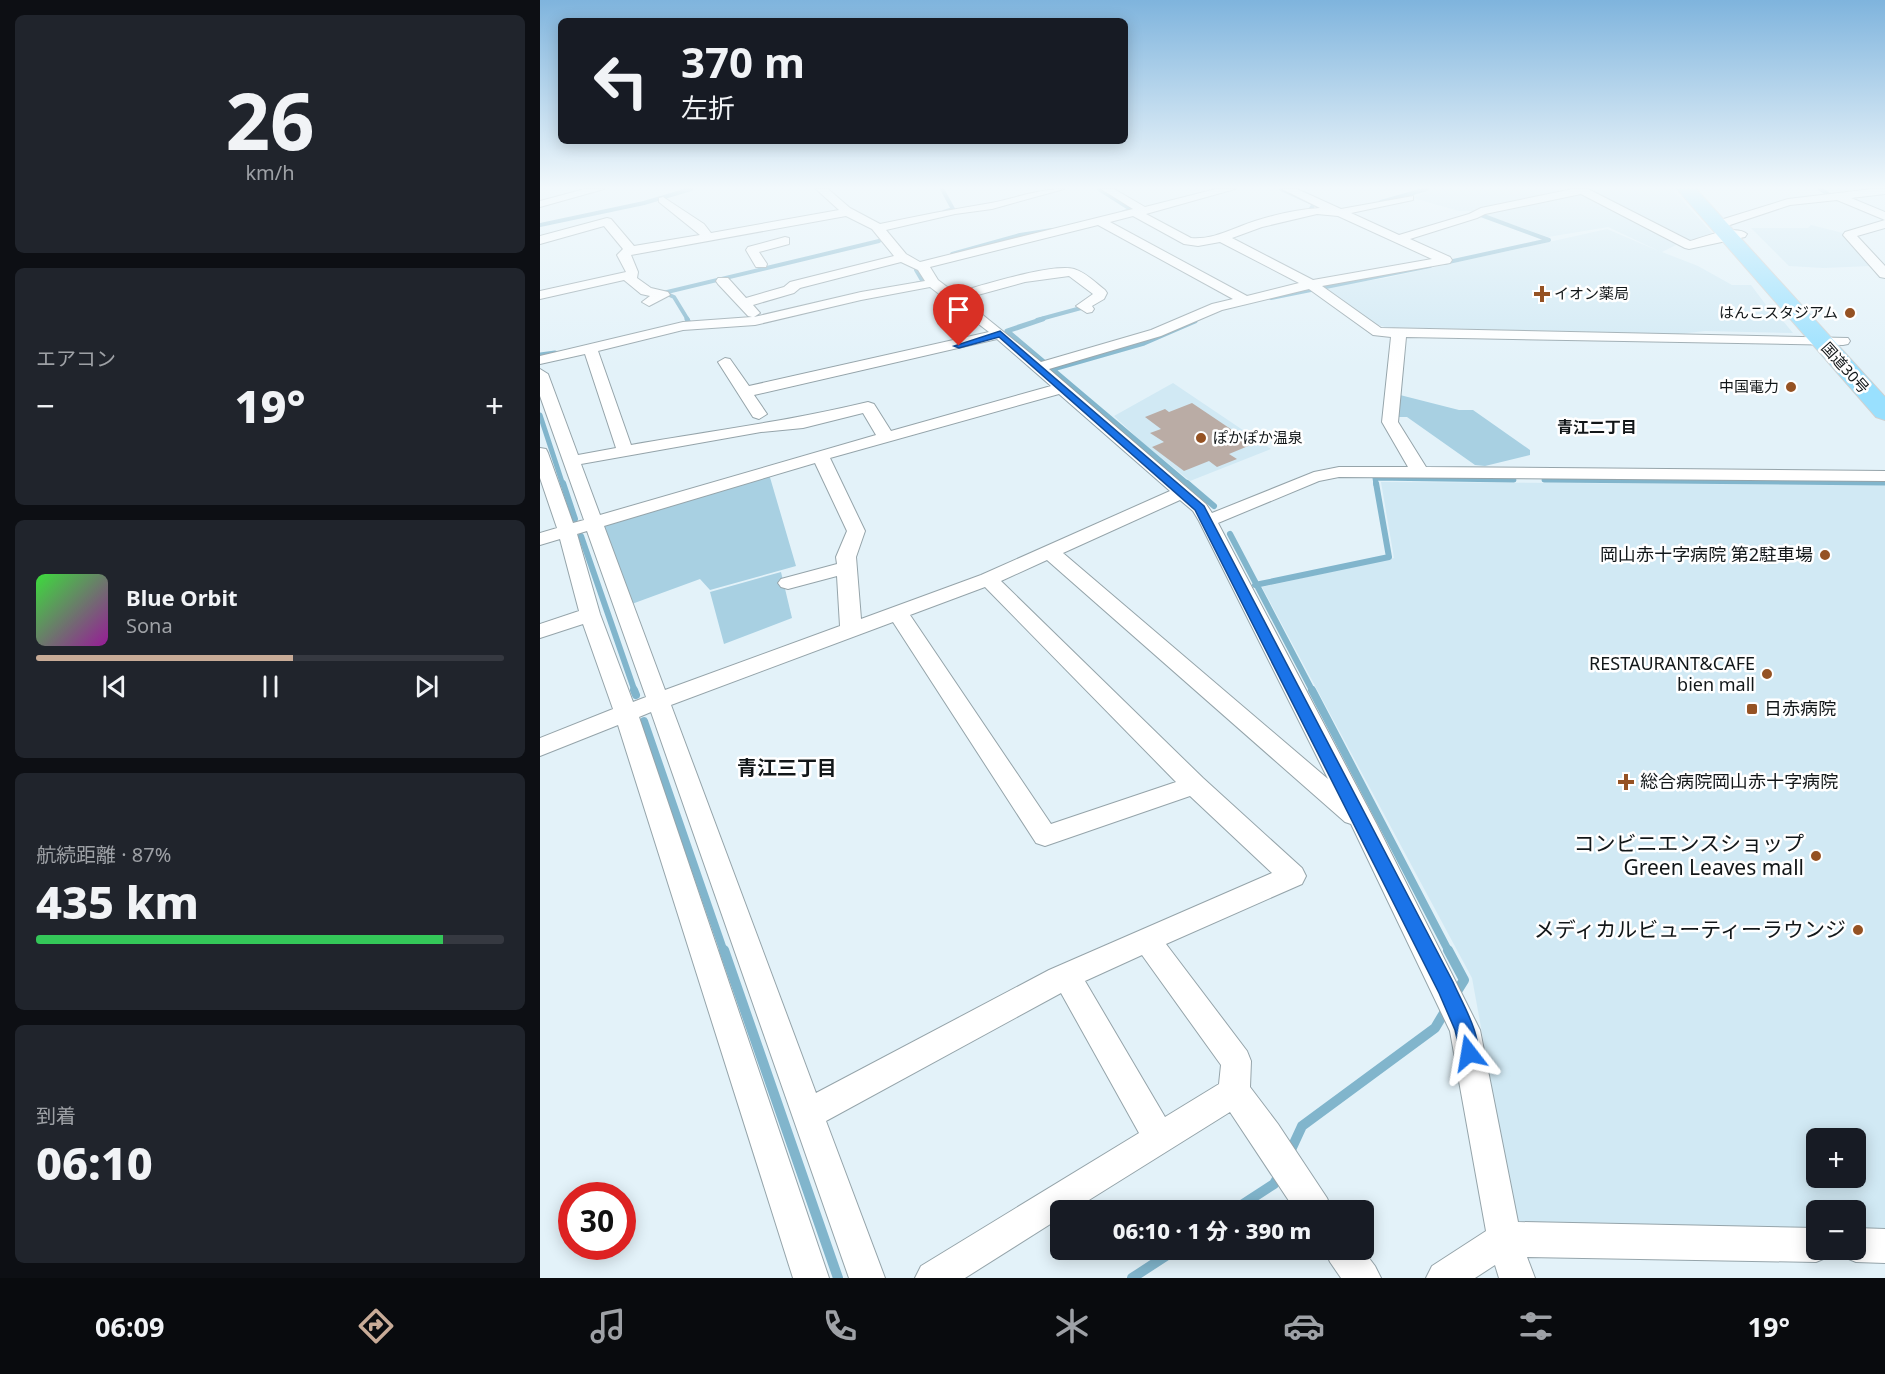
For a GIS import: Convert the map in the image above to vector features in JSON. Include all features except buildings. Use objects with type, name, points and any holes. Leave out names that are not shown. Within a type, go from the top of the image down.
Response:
[{"type":"highway","name":"国道30号","points":[[1745,249],[1820,340],[1885,412]]},
{"type":"highway","name":"国道30号","points":[[1749,249],[1843,341],[1885,387]]},
{"type":"street","points":[[644,249],[623,255],[632,272],[630,279],[646,291],[663,295],[650,302]]},
{"type":"street","points":[[757,249],[752,250],[761,264]]},
{"type":"street","points":[[893,249],[903,258],[923,267],[933,283],[1043,365],[1063,388],[1200,508],[1208,521],[1363,823],[1465,1030],[1504,1239],[1517,1278]]},
{"type":"street","points":[[923,267],[926,264],[982,249]]},
{"type":"street","points":[[1150,249],[1244,300]]},
{"type":"street","points":[[1246,249],[1316,286],[1378,332],[1843,341]]},
{"type":"street","points":[[1043,365],[1155,333],[1200,313],[1244,300],[1446,260],[1420,249]]},
{"type":"street","points":[[1668,253],[1679,249]]},
{"type":"street","points":[[1862,249],[1885,274]]},
{"type":"street","points":[[744,303],[789,290],[795,285],[903,258]]},
{"type":"street","points":[[953,298],[1024,278],[1070,272],[1076,274],[1100,293],[1100,296],[1083,306],[1087,309]]},
{"type":"street","points":[[540,295],[630,275]]},
{"type":"street","points":[[723,281],[755,318]]},
{"type":"street","points":[[540,360],[683,326],[755,318],[933,283]]},
{"type":"street","points":[[1399,333],[1390,422],[1419,471]]},
{"type":"street","points":[[745,392],[959,346],[1000,334]]},
{"type":"street","points":[[590,348],[625,451]]},
{"type":"street","points":[[725,362],[759,414]]},
{"type":"street","points":[[540,374],[867,1278]]},
{"type":"street","points":[[540,539],[1063,388]]},
{"type":"street","points":[[572,461],[761,427],[803,423],[868,407],[887,440]]},
{"type":"street","points":[[821,457],[856,531],[846,557],[851,630]]},
{"type":"street","points":[[542,463],[567,531],[590,614],[626,713],[811,1278]]},
{"type":"street","points":[[1208,521],[1314,477],[1339,471],[1885,476]]},
{"type":"street","points":[[540,747],[657,701],[988,579],[1181,493]]},
{"type":"street","points":[[1050,552],[1363,823]]},
{"type":"street","points":[[788,583],[847,567]]},
{"type":"street","points":[[808,1114],[959,1030],[1067,975],[1293,876],[1194,784],[988,579]]},
{"type":"street","points":[[897,612],[1045,836],[1194,784]]},
{"type":"street","points":[[540,631],[590,614]]},
{"type":"street","points":[[1147,940],[1236,1061],[1234,1092],[1308,1200]]},
{"type":"street","points":[[1067,975],[1159,1137]]},
{"type":"street","points":[[933,1278],[1234,1092]]},
{"type":"street","points":[[1444,1278],[1504,1239],[1806,1245]]},
{"type":"street","points":[[1866,1245],[1885,1246]]},
{"type":"street","points":[[1350,1260],[1363,1278]]},
{"type":"shaded area","points":[[1518,249],[1653,249],[1661,252],[1654,249],[1669,249],[1662,252],[1698,266],[1732,285],[1751,285],[1766,305],[1793,333],[1705,331],[1679,334],[1385,327],[1375,324],[1324,290],[1325,287],[1386,278]]},
{"type":"shaded area","points":[[1772,249],[1856,249],[1871,266],[1823,268],[1789,266]]},
{"type":"shaded area","points":[[1173,383],[1271,449],[1190,481],[1114,416]]},
{"type":"shaded area","points":[[1400,395],[1459,410],[1473,410],[1530,450],[1530,455],[1485,466],[1475,465],[1407,417],[1399,417]]},
{"type":"shaded area","points":[[769,474],[796,566],[710,590],[700,579],[629,605],[602,528],[609,521]]},
{"type":"shaded area","name":"総合病院岡山赤十字病院","points":[[1381,482],[1885,485],[1885,1230],[1866,1230],[1866,1200],[1806,1200],[1806,1229],[1517,1225],[1472,978],[1262,587],[1394,558]]},
{"type":"shaded area","points":[[781,572],[792,618],[724,644],[710,592]]},
{"type":"waterway","points":[[663,293],[847,249]]},
{"type":"waterway","points":[[952,254],[971,249]]},
{"type":"waterway","points":[[1444,263],[1510,249]]},
{"type":"waterway","points":[[1271,298],[1430,266]]},
{"type":"waterway","points":[[916,270],[923,282],[916,284]]},
{"type":"waterway","points":[[665,293],[674,297],[688,320]]},
{"type":"waterway","points":[[1037,320],[1081,308]]},
{"type":"waterway","points":[[687,319],[689,323]]},
{"type":"waterway","points":[[1043,319],[1007,331],[1189,485]]},
{"type":"waterway","points":[[1053,369],[1144,343],[1195,321]]},
{"type":"waterway","points":[[540,355],[555,353]]},
{"type":"waterway","points":[[540,415],[563,485]]},
{"type":"waterway","points":[[1376,485],[1375,478],[1514,480]]},
{"type":"waterway","points":[[1544,480],[1885,483]]},
{"type":"waterway","points":[[563,483],[575,519]]},
{"type":"waterway","points":[[1187,483],[1214,506]]},
{"type":"waterway","points":[[1257,585],[1389,557],[1376,483]]},
{"type":"waterway","points":[[1230,534],[1257,585]]},
{"type":"waterway","points":[[581,536],[635,692]]},
{"type":"waterway","points":[[1257,585],[1313,692]]},
{"type":"waterway","points":[[634,690],[636,695]]},
{"type":"waterway","points":[[1312,690],[1449,952]]},
{"type":"waterway","points":[[644,721],[724,952]]},
{"type":"waterway","points":[[724,950],[838,1278]]},
{"type":"waterway","points":[[1448,950],[1464,980],[1454,996]]},
{"type":"waterway","points":[[1290,1152],[1302,1126],[1435,1028],[1447,1008]]},
{"type":"waterway","points":[[1249,1200],[1274,1184],[1280,1173]]},
{"type":"waterway","points":[[1132,1278],[1160,1260]]},
{"type":"place","name":"イオン薬局","points":[[1542,294]]},
{"type":"place","name":"はんこスタジアム","points":[[1850,313]]},
{"type":"place","name":"中国電力","points":[[1791,387]]},
{"type":"place","name":"ぽかぽか温泉","points":[[1201,438]]},
{"type":"place","name":"岡山赤十字病院 第2駐車場","points":[[1825,555]]},
{"type":"place","name":"RESTAURANT&CAFE bien mall","points":[[1767,674]]},
{"type":"place","name":"日赤病院","points":[[1752,709]]},
{"type":"place","name":"総合病院岡山赤十字病院","points":[[1626,782]]},
{"type":"place","name":"コンビニエンスショップ Green Leaves mall","points":[[1816,856]]},
{"type":"place","name":"メディカルビューティーラウンジ","points":[[1858,930]]},
{"type":"district","name":"青江二丁目","points":[[1597,427]]},
{"type":"district","name":"青江三丁目","points":[[787,768]]},
{"type":"route","points":[[959,346],[1000,334],[1200,508],[1446,988],[1465,1030],[1469,1053]]}]
